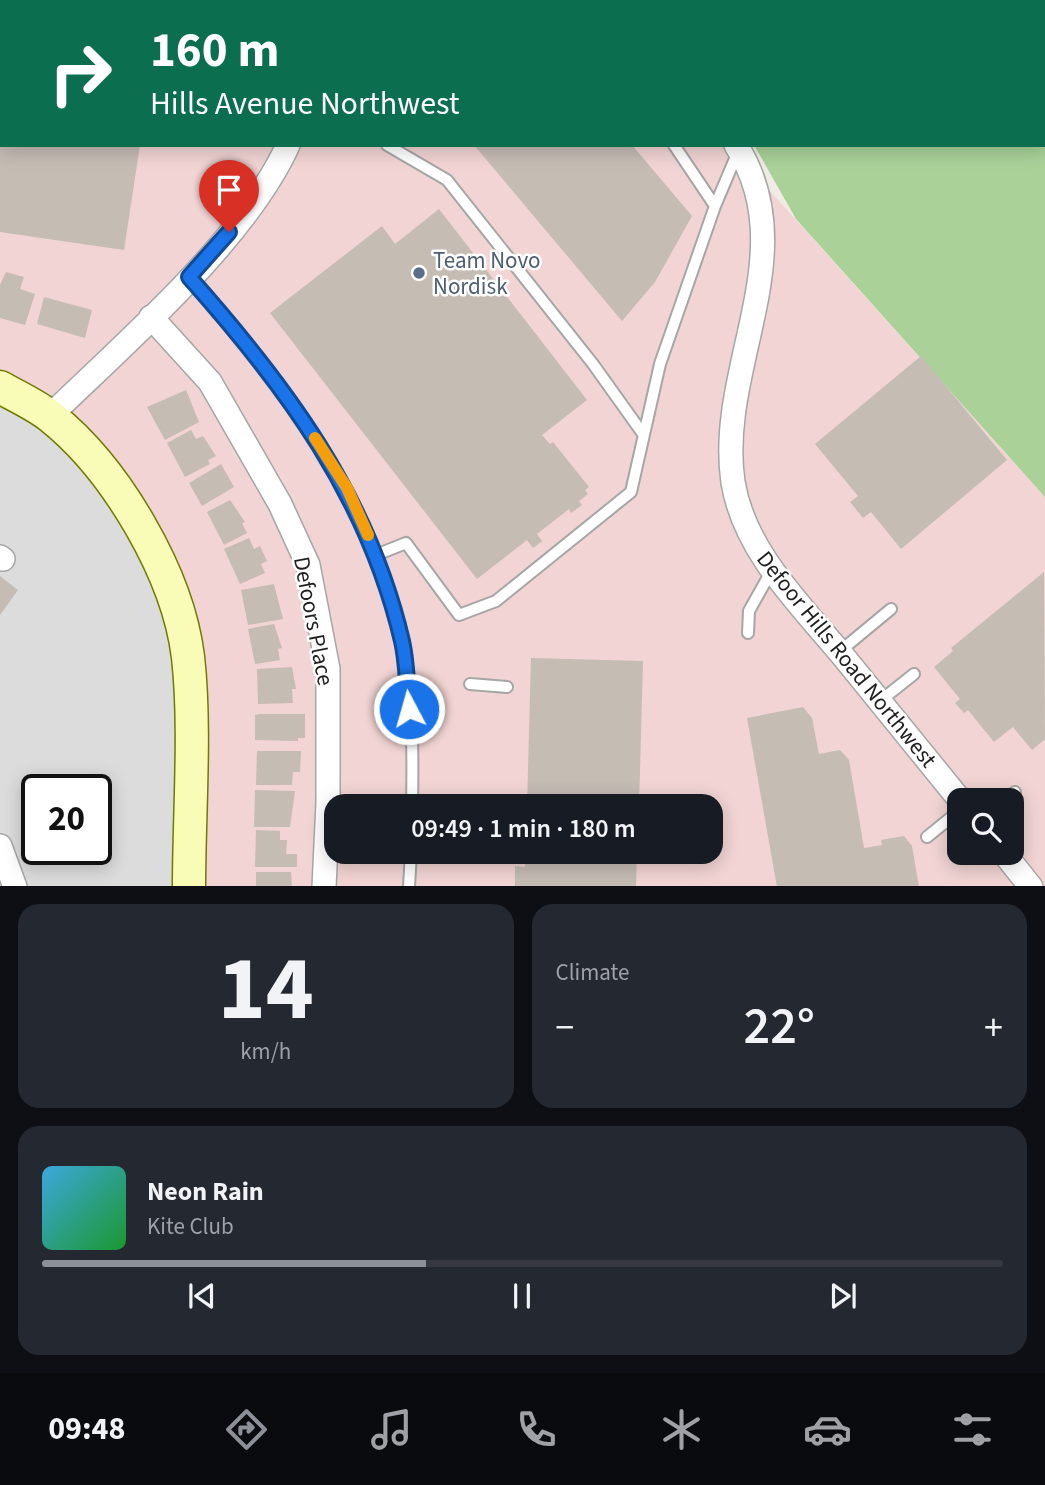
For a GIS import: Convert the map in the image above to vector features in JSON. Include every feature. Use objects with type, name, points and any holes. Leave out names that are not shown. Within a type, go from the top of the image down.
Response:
[{"type":"street","points":[[50,416],[189,277],[258,195],[287,147]]},
{"type":"street","name":"Defoor Hills Road Northwest","points":[[737,147],[759,198],[764,230],[763,266],[730,443],[734,484],[746,526],[772,570],[950,788]]},
{"type":"street","name":"Defoors Place","points":[[151,317],[210,382],[279,504],[308,565],[328,669],[328,803],[324,886]]},
{"type":"street","points":[[0,387],[50,416],[93,461],[129,507],[158,558],[178,612],[188,657],[190,886]]},
{"type":"street","points":[[0,846],[15,886]]},
{"type":"street","points":[[1013,865],[1030,886]]},
{"type":"lane","points":[[390,147],[447,180],[593,364],[643,434]]},
{"type":"lane","points":[[675,147],[715,206]]},
{"type":"lane","points":[[376,555],[406,542],[459,615],[496,601],[631,492],[660,364],[737,147]]},
{"type":"lane","points":[[189,277],[226,317],[304,421],[347,488],[376,555],[402,642],[413,754],[412,794]]},
{"type":"lane","points":[[748,633],[749,611],[772,570]]},
{"type":"lane","points":[[839,652],[891,610]]},
{"type":"lane","points":[[880,701],[914,674]]},
{"type":"lane","points":[[470,684],[507,687]]},
{"type":"lane","points":[[927,836],[947,820]]},
{"type":"lane","points":[[409,886],[410,864]]},
{"type":"shaded area","points":[[0,147],[735,147],[754,173],[1045,497],[1045,886],[186,886],[193,647],[144,529],[59,424],[0,394]]},
{"type":"shaded area","points":[[0,394],[59,424],[144,529],[193,647],[186,886],[0,886]]},
{"type":"green space","points":[[755,147],[1045,147],[1045,497],[796,219]]},
{"type":"building","points":[[0,147],[140,147],[124,250],[0,232]]},
{"type":"building","points":[[476,147],[634,147],[692,216],[655,282],[622,321]]},
{"type":"building","points":[[439,209],[587,400],[542,435],[550,444],[553,442],[589,487],[585,490],[588,494],[579,501],[582,505],[571,513],[569,509],[537,534],[542,541],[533,548],[527,540],[477,579],[270,313],[382,226],[395,244]]},
{"type":"building","points":[[6,272],[24,277],[20,289],[35,294],[25,325],[0,318],[0,285]]},
{"type":"building","points":[[44,297],[92,310],[85,338],[37,324]]},
{"type":"building","points":[[921,356],[1007,460],[901,549],[871,512],[863,518],[850,502],[858,496],[815,444]]},
{"type":"building","points":[[186,390],[199,422],[165,440],[147,407]]},
{"type":"building","points":[[191,430],[196,439],[203,436],[216,456],[208,460],[210,464],[185,477],[167,443]]},
{"type":"building","points":[[221,464],[234,487],[202,506],[189,483]]},
{"type":"building","points":[[230,500],[245,522],[242,523],[247,533],[224,545],[207,512]]},
{"type":"building","points":[[249,538],[254,549],[260,546],[267,561],[261,564],[265,573],[240,584],[224,549]]},
{"type":"building","points":[[1044,572],[1045,739],[1032,750],[1013,727],[994,742],[968,710],[964,713],[955,703],[960,699],[934,667],[953,651],[951,648]]},
{"type":"building","points":[[0,576],[18,590],[0,615]]},
{"type":"building","points":[[274,584],[283,619],[248,625],[241,590]]},
{"type":"building","points":[[274,624],[282,648],[278,649],[280,660],[255,664],[248,629]]},
{"type":"building","points":[[531,658],[643,661],[639,794],[527,794]]},
{"type":"building","points":[[292,667],[296,689],[292,689],[293,703],[258,704],[257,669]]},
{"type":"building","points":[[803,707],[812,718],[819,754],[840,750],[849,760],[864,848],[882,845],[881,840],[904,836],[912,846],[919,886],[777,886],[747,718]]},
{"type":"building","points":[[305,714],[305,738],[298,738],[298,741],[255,740],[255,715]]},
{"type":"building","points":[[257,751],[301,751],[300,772],[293,772],[292,785],[256,785]]},
{"type":"building","points":[[255,790],[295,791],[290,827],[254,827]]},
{"type":"building","points":[[256,830],[280,831],[280,840],[287,840],[286,854],[297,854],[297,867],[255,867]]},
{"type":"building","points":[[637,864],[636,886],[515,886],[515,866]]},
{"type":"building","points":[[256,872],[291,872],[292,886],[256,886]]},
{"type":"slow traffic","points":[[315,438],[347,488],[368,535]]},
{"type":"place","name":"Team Novo Nordisk","points":[[419,273]]},
{"type":"route","points":[[229,232],[189,277],[226,317],[304,421],[347,488],[376,555],[402,642],[409,709]]}]
